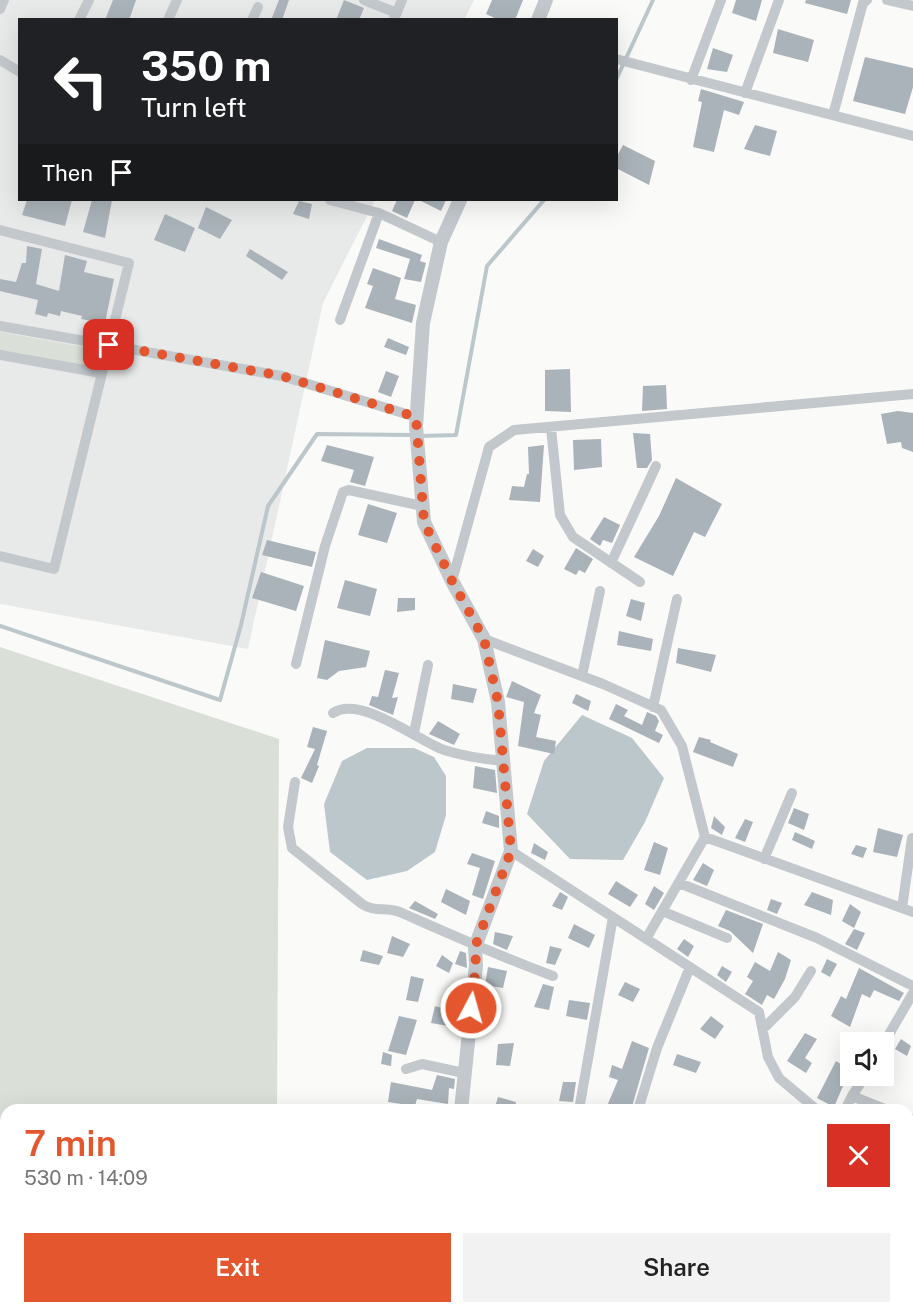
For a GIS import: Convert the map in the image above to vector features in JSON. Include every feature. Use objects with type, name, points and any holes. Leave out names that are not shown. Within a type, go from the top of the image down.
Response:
[{"type":"street","points":[[0,9],[4,0]]},
{"type":"street","points":[[80,18],[88,0]]},
{"type":"street","points":[[169,18],[177,0]]},
{"type":"street","points":[[364,0],[395,16],[402,0]]},
{"type":"street","points":[[539,18],[546,0]]},
{"type":"street","points":[[691,80],[721,0]]},
{"type":"street","points":[[745,93],[779,0]]},
{"type":"street","points":[[833,115],[863,3],[867,0]]},
{"type":"street","points":[[887,0],[913,6]]},
{"type":"street","points":[[253,18],[258,7]]},
{"type":"street","points":[[618,59],[913,136]]},
{"type":"street","points":[[0,60],[18,71]]},
{"type":"street","points":[[334,201],[379,213],[441,242]]},
{"type":"street","points":[[460,201],[441,242],[423,323],[416,422],[417,460],[424,522],[452,581],[484,639],[498,702],[511,851],[475,947],[476,965],[461,1104]]},
{"type":"street","points":[[340,320],[379,213]]},
{"type":"street","points":[[0,230],[129,263],[54,569],[0,556]]},
{"type":"street","points":[[0,326],[282,376],[416,422]]},
{"type":"street","points":[[0,355],[101,373]]},
{"type":"street","points":[[452,581],[489,447],[514,430],[913,394]]},
{"type":"street","points":[[551,428],[560,515],[565,527],[573,537],[640,582]]},
{"type":"street","points":[[611,563],[656,466]]},
{"type":"street","points":[[296,664],[325,546],[343,492],[349,490],[423,506]]},
{"type":"street","points":[[582,676],[600,591]]},
{"type":"street","points":[[654,707],[676,599]]},
{"type":"street","points":[[484,639],[582,676],[654,707],[661,711],[682,746],[705,837],[646,939]]},
{"type":"street","points":[[414,733],[428,665]]},
{"type":"street","points":[[333,713],[340,708],[354,710],[414,733],[442,749],[472,758],[503,761]]},
{"type":"street","points":[[295,782],[288,827],[292,848],[369,909],[400,911],[475,947],[553,976]]},
{"type":"street","points":[[764,859],[792,793]]},
{"type":"street","points":[[705,837],[908,910],[912,838]]},
{"type":"street","points":[[511,851],[759,1012],[768,1057],[778,1078],[810,1104]]},
{"type":"street","points":[[679,883],[817,938],[913,986]]},
{"type":"street","points":[[662,911],[727,938]]},
{"type":"street","points":[[580,1104],[613,917]]},
{"type":"street","points":[[640,1104],[657,1048],[690,967]]},
{"type":"street","points":[[763,1029],[795,997],[810,971]]},
{"type":"street","points":[[890,1032],[913,993]]},
{"type":"street","points":[[406,1069],[422,1064],[464,1072]]},
{"type":"street","points":[[848,1104],[858,1086]]},
{"type":"street","points":[[852,1096],[872,1104]]},
{"type":"shaded area","points":[[0,0],[474,0],[465,18],[18,18],[18,201],[374,201],[323,303],[248,649],[0,604]]},
{"type":"shaded area","points":[[0,332],[94,349],[98,359],[90,367],[0,351]]},
{"type":"shaded area","points":[[0,647],[279,739],[277,1104],[0,1104]]},
{"type":"shaded area","points":[[582,715],[632,738],[664,778],[645,822],[623,860],[570,859],[527,814],[544,761]]},
{"type":"shaded area","points":[[367,748],[414,748],[434,757],[446,776],[446,815],[435,852],[407,871],[367,880],[330,852],[324,804],[342,761]]},
{"type":"building","points":[[113,0],[136,0],[130,18],[106,18]]},
{"type":"building","points":[[279,0],[289,0],[283,18],[272,18]]},
{"type":"building","points":[[344,0],[364,8],[360,18],[337,18]]},
{"type":"building","points":[[492,0],[523,0],[516,18],[495,18],[486,14]]},
{"type":"building","points":[[736,0],[762,0],[756,21],[732,13]]},
{"type":"building","points":[[806,0],[851,0],[847,14],[805,3]]},
{"type":"building","points":[[778,29],[814,40],[808,62],[773,53]]},
{"type":"building","points":[[713,48],[733,55],[727,72],[707,69]]},
{"type":"building","points":[[865,57],[913,68],[913,87],[905,114],[853,101]]},
{"type":"building","points":[[701,89],[744,102],[739,115],[724,110],[714,152],[693,147],[702,102],[698,101]]},
{"type":"building","points":[[755,125],[777,131],[770,156],[744,149]]},
{"type":"building","points":[[623,145],[655,161],[649,185],[618,169],[618,154]]},
{"type":"building","points":[[27,201],[72,201],[65,226],[22,215]]},
{"type":"building","points":[[92,201],[112,201],[105,238],[83,232]]},
{"type":"building","points":[[299,201],[312,204],[309,219],[293,214]]},
{"type":"building","points":[[397,201],[415,201],[407,218],[392,211]]},
{"type":"building","points":[[421,201],[446,201],[441,211]]},
{"type":"building","points":[[206,207],[232,220],[220,239],[198,228]]},
{"type":"building","points":[[165,214],[195,228],[185,252],[154,240]]},
{"type":"building","points":[[379,239],[422,255],[420,261],[426,263],[421,282],[404,279],[410,259],[376,248]]},
{"type":"building","points":[[27,246],[42,249],[36,284],[59,291],[65,255],[87,261],[84,272],[114,279],[105,323],[81,319],[82,316],[61,311],[60,316],[48,313],[47,317],[35,314],[38,300],[0,291],[0,279],[16,282],[22,263],[26,263]]},
{"type":"building","points":[[250,249],[288,272],[282,280],[246,256]]},
{"type":"building","points":[[373,268],[401,278],[395,299],[416,305],[412,323],[365,308],[373,286],[367,284]]},
{"type":"building","points":[[388,338],[409,347],[406,355],[384,347]]},
{"type":"building","points":[[570,369],[571,412],[545,411],[545,370]]},
{"type":"building","points":[[386,371],[399,376],[391,397],[378,392]]},
{"type":"building","points":[[666,385],[667,409],[642,411],[643,386]]},
{"type":"building","points":[[898,411],[913,413],[913,452],[902,448],[901,442],[887,444],[881,414]]},
{"type":"building","points":[[633,433],[650,434],[652,460],[647,468],[637,468]]},
{"type":"building","points":[[601,439],[602,467],[574,470],[573,440]]},
{"type":"building","points":[[327,445],[374,457],[365,486],[350,482],[354,470],[321,461]]},
{"type":"building","points":[[544,445],[540,502],[509,500],[512,486],[524,487],[527,474],[529,474],[528,447]]},
{"type":"building","points":[[676,478],[722,504],[705,537],[694,532],[673,576],[634,557],[659,516]]},
{"type":"building","points":[[368,504],[397,513],[387,543],[358,535]]},
{"type":"building","points":[[604,517],[620,525],[612,543],[603,540],[600,546],[590,539]]},
{"type":"building","points":[[267,540],[316,552],[312,567],[262,555]]},
{"type":"building","points":[[576,548],[593,559],[585,573],[579,570],[576,575],[564,569]]},
{"type":"building","points":[[533,549],[544,556],[538,567],[526,561]]},
{"type":"building","points":[[261,572],[304,586],[296,611],[252,598]]},
{"type":"building","points":[[345,580],[377,589],[370,616],[337,608]]},
{"type":"building","points":[[398,598],[415,598],[415,610],[397,612]]},
{"type":"building","points":[[631,599],[645,603],[641,621],[626,616]]},
{"type":"building","points":[[619,631],[653,639],[651,651],[617,645]]},
{"type":"building","points":[[325,640],[370,651],[366,667],[339,671],[327,680],[317,678]]},
{"type":"building","points":[[678,648],[716,655],[711,672],[676,663]]},
{"type":"building","points":[[385,670],[399,673],[392,698],[398,697],[393,715],[369,705],[372,696],[378,697]]},
{"type":"building","points":[[512,681],[541,695],[534,713],[541,715],[536,737],[556,741],[554,754],[518,746],[524,702],[506,697]]},
{"type":"building","points":[[453,684],[477,689],[473,703],[451,699]]},
{"type":"building","points":[[576,694],[591,701],[588,711],[572,703]]},
{"type":"building","points":[[616,704],[628,710],[624,716],[642,725],[647,712],[656,716],[659,721],[655,731],[663,735],[659,743],[609,719]]},
{"type":"building","points":[[438,721],[460,734],[454,745],[429,734]]},
{"type":"building","points":[[313,727],[327,731],[317,765],[319,766],[312,783],[301,778],[315,749],[307,747]]},
{"type":"building","points":[[699,737],[711,740],[710,742],[738,754],[733,767],[693,752]]},
{"type":"building","points":[[475,766],[495,770],[497,793],[473,788]]},
{"type":"building","points":[[794,808],[809,814],[804,830],[788,823]]},
{"type":"building","points":[[486,811],[499,816],[499,828],[482,823]]},
{"type":"building","points":[[714,816],[725,827],[722,835],[711,828]]},
{"type":"building","points":[[745,819],[753,822],[745,842],[735,838]]},
{"type":"building","points":[[878,828],[903,835],[897,857],[873,852]]},
{"type":"building","points":[[795,832],[815,841],[812,849],[792,840]]},
{"type":"building","points":[[654,842],[668,848],[660,875],[644,870]]},
{"type":"building","points":[[534,843],[548,852],[545,860],[531,853]]},
{"type":"building","points":[[856,845],[867,848],[863,858],[851,854]]},
{"type":"building","points":[[472,853],[495,861],[483,899],[472,895],[480,868],[467,864]]},
{"type":"building","points":[[703,863],[714,870],[707,886],[693,880]]},
{"type":"building","points":[[616,881],[638,895],[630,907],[608,894]]},
{"type":"building","points":[[654,886],[664,893],[654,910],[645,904]]},
{"type":"building","points":[[446,889],[470,901],[466,915],[441,902]]},
{"type":"building","points":[[560,892],[568,897],[562,910],[552,906]]},
{"type":"building","points":[[812,892],[833,900],[831,915],[804,905]]},
{"type":"building","points":[[771,899],[782,903],[777,914],[767,910]]},
{"type":"building","points":[[415,901],[438,914],[435,919],[409,908]]},
{"type":"building","points":[[850,904],[861,912],[854,928],[842,921]]},
{"type":"building","points":[[726,910],[763,924],[753,953],[730,931],[718,926]]},
{"type":"building","points":[[574,924],[595,935],[589,948],[568,938]]},
{"type":"building","points":[[854,929],[865,933],[857,950],[845,944]]},
{"type":"building","points":[[495,932],[513,936],[507,950],[493,944]]},
{"type":"building","points":[[392,936],[410,944],[403,957],[387,953]]},
{"type":"building","points":[[684,939],[694,946],[688,957],[677,949]]},
{"type":"building","points":[[550,946],[562,949],[555,965],[546,963]]},
{"type":"building","points":[[363,950],[383,956],[379,965],[360,961]]},
{"type":"building","points":[[460,951],[466,953],[467,968],[455,964]]},
{"type":"building","points":[[778,952],[791,960],[785,979],[774,999],[767,995],[762,1005],[745,994],[753,981],[747,977],[755,962],[770,971]]},
{"type":"building","points":[[442,955],[453,963],[449,973],[436,966]]},
{"type":"building","points":[[827,959],[837,964],[830,977],[821,972]]},
{"type":"building","points":[[722,966],[732,972],[726,982],[717,975]]},
{"type":"building","points":[[488,967],[507,971],[503,988],[485,985]]},
{"type":"building","points":[[859,968],[904,993],[899,1001],[874,990],[870,998],[862,994],[850,1027],[831,1016],[841,996],[846,999]]},
{"type":"building","points":[[411,976],[424,979],[418,1002],[406,1000]]},
{"type":"building","points":[[625,982],[640,989],[633,1002],[618,995]]},
{"type":"building","points":[[543,984],[554,987],[549,1010],[534,1007]]},
{"type":"building","points":[[569,1000],[590,1003],[587,1020],[566,1016]]},
{"type":"building","points":[[435,1006],[462,1014],[460,1028],[431,1023]]},
{"type":"building","points":[[399,1016],[417,1020],[406,1055],[388,1051]]},
{"type":"building","points":[[711,1016],[724,1026],[715,1039],[700,1029]]},
{"type":"building","points":[[805,1033],[817,1039],[805,1058],[812,1063],[806,1073],[787,1061]]},
{"type":"building","points":[[901,1039],[911,1046],[907,1056],[895,1049]]},
{"type":"building","points":[[632,1041],[649,1048],[633,1104],[608,1104],[618,1080],[609,1077],[612,1065],[622,1069]]},
{"type":"building","points":[[514,1043],[510,1066],[496,1065],[498,1044]]},
{"type":"building","points":[[383,1052],[392,1055],[391,1066],[381,1064]]},
{"type":"building","points":[[677,1054],[701,1062],[696,1073],[673,1065]]},
{"type":"building","points":[[836,1061],[840,1064],[840,1086],[843,1086],[835,1104],[828,1104],[817,1098]]},
{"type":"building","points":[[437,1075],[455,1079],[454,1089],[449,1088],[448,1104],[417,1099],[416,1104],[388,1102],[391,1082],[432,1090]]},
{"type":"building","points":[[563,1082],[576,1082],[573,1102],[559,1101]]},
{"type":"building","points":[[498,1097],[516,1102],[516,1104],[496,1104]]},
{"type":"waterway","points":[[618,76],[653,0]]},
{"type":"waterway","points":[[420,436],[456,435],[487,266],[543,201]]},
{"type":"waterway","points":[[0,626],[220,700],[241,625],[268,506],[317,434],[412,435]]},
{"type":"route","points":[[109,345],[282,376],[416,417],[417,460],[424,522],[452,581],[484,639],[498,702],[511,851],[475,947],[476,965],[471,1008]]}]
